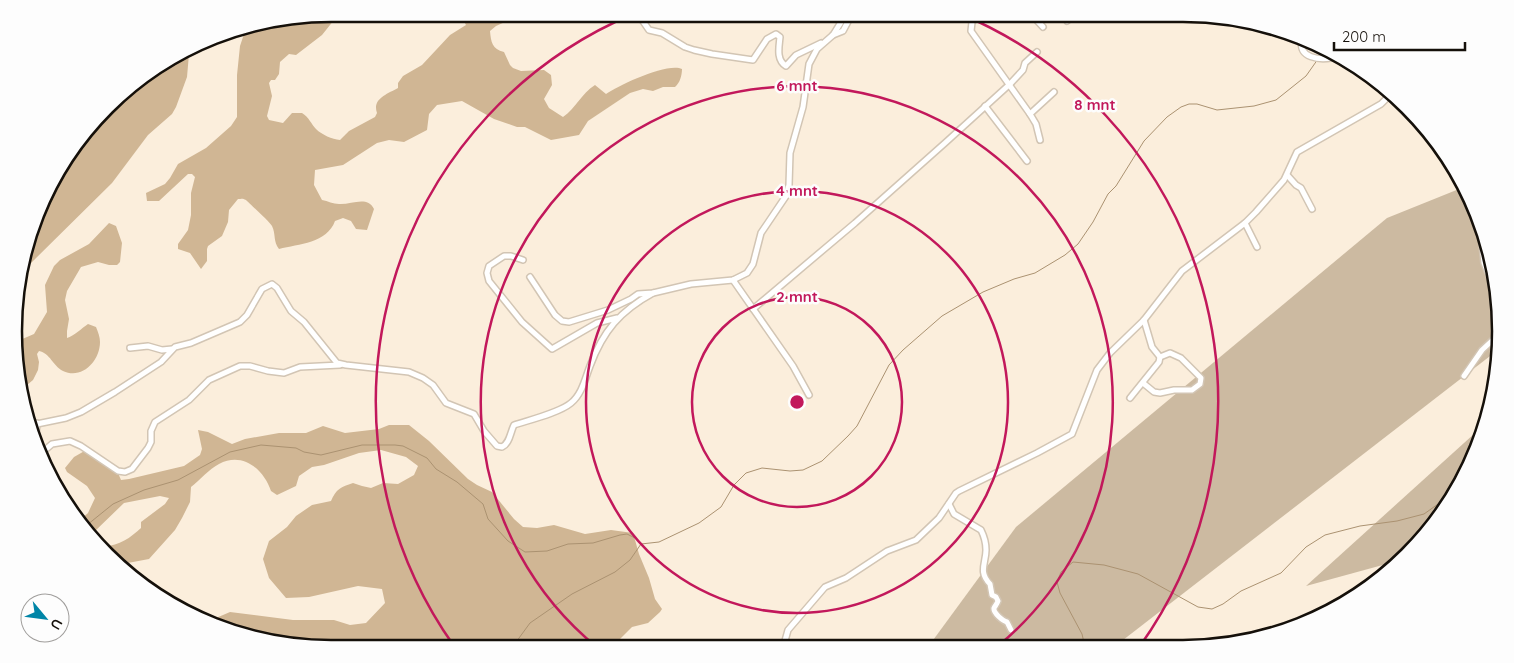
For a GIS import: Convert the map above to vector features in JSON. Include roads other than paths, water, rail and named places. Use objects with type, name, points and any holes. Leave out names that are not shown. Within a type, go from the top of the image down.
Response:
[{"type":"street","points":[[644,22],[649,30],[662,33],[686,47],[717,55],[753,60],[767,39],[776,34],[780,37],[779,58],[785,66],[796,55],[826,41]]},
{"type":"street","points":[[530,277],[555,315],[566,322],[574,322],[608,310],[638,294],[653,293],[683,285],[733,280],[747,274],[752,267],[761,233],[786,196],[789,185],[790,153],[803,107],[809,64],[817,49],[832,35],[841,22]]},
{"type":"street","points":[[832,35],[842,31],[847,22]]},
{"type":"street","points":[[972,22],[971,31],[1030,114],[1036,124],[1040,140]]},
{"type":"street","points":[[1038,22],[1043,27]]},
{"type":"street","points":[[1301,46],[1307,55],[1318,59],[1327,58]]},
{"type":"street","points":[[753,309],[855,223],[1010,84],[1037,52]]},
{"type":"street","points":[[1030,114],[1054,92]]},
{"type":"street","points":[[785,640],[788,630],[825,587],[846,578],[886,551],[916,540],[934,523],[959,491],[1020,462],[1072,434],[1097,370],[1110,353],[1144,320],[1187,266],[1245,223],[1268,199],[1287,175],[1297,152],[1381,104],[1386,99]]},
{"type":"street","points":[[985,106],[1027,161]]},
{"type":"street","points":[[1287,175],[1301,188],[1312,209]]},
{"type":"street","points":[[1245,223],[1257,246]]},
{"type":"street","points":[[523,260],[512,256],[504,256],[489,266],[489,281],[522,322],[552,349],[597,323],[618,318]]},
{"type":"street","points":[[733,280],[793,366],[810,395]]},
{"type":"street","points":[[130,348],[148,346],[162,350],[172,350],[240,322],[247,315],[262,289],[272,284],[277,288],[291,311],[304,322],[340,365]]},
{"type":"street","points":[[46,449],[52,444],[70,441],[81,446],[109,466],[118,471],[125,472],[132,469],[148,448],[151,442],[151,432],[156,422],[189,400],[209,380],[240,366],[250,366],[284,373],[300,367],[340,365],[409,372],[423,378],[434,385],[446,403],[474,414],[484,431],[497,446],[502,447],[506,445],[514,425],[564,407],[574,400],[584,385],[595,354],[618,318],[626,310],[653,293]]},
{"type":"street","points":[[1144,320],[1152,347],[1160,357]]},
{"type":"street","points":[[1464,376],[1482,350],[1492,340]]},
{"type":"street","points":[[37,423],[66,418],[88,408],[161,362],[172,350]]},
{"type":"street","points":[[1130,398],[1159,362],[1160,357],[1170,352],[1181,358],[1201,378],[1200,384],[1192,390],[1174,390],[1160,393],[1154,392],[1143,383]]},
{"type":"street","points":[[949,504],[954,514],[981,530],[986,546],[982,571],[990,584],[992,595],[998,601],[994,608],[995,612],[1003,621],[1007,622],[1011,630]]},
{"type":"waterway","points":[[518,640],[530,623],[572,594],[615,572],[630,560],[641,544],[659,542],[699,523],[721,507],[734,485],[746,473],[762,468],[790,471],[803,470],[822,461],[857,426],[889,365],[903,350],[942,316],[983,292],[1014,279],[1035,273],[1065,255],[1078,244],[1093,222],[1108,194],[1116,186],[1144,141],[1167,117],[1189,104],[1197,104],[1217,110],[1254,106],[1276,100],[1306,76],[1318,59]]},
{"type":"waterway","points":[[89,523],[113,504],[144,490],[178,480],[230,452],[261,445],[296,448],[304,452],[321,455],[362,445],[395,445],[403,446],[427,458],[436,469],[457,482],[483,504],[488,519],[508,541],[525,552],[547,551],[568,544],[593,543],[627,534],[641,544]]},
{"type":"waterway","points":[[1083,640],[1060,593],[1057,582],[1061,572],[1073,562],[1104,565],[1138,574],[1198,607],[1212,609],[1223,604],[1241,591],[1281,573],[1306,547],[1325,535],[1360,526],[1397,521],[1424,514],[1439,504]]}]
